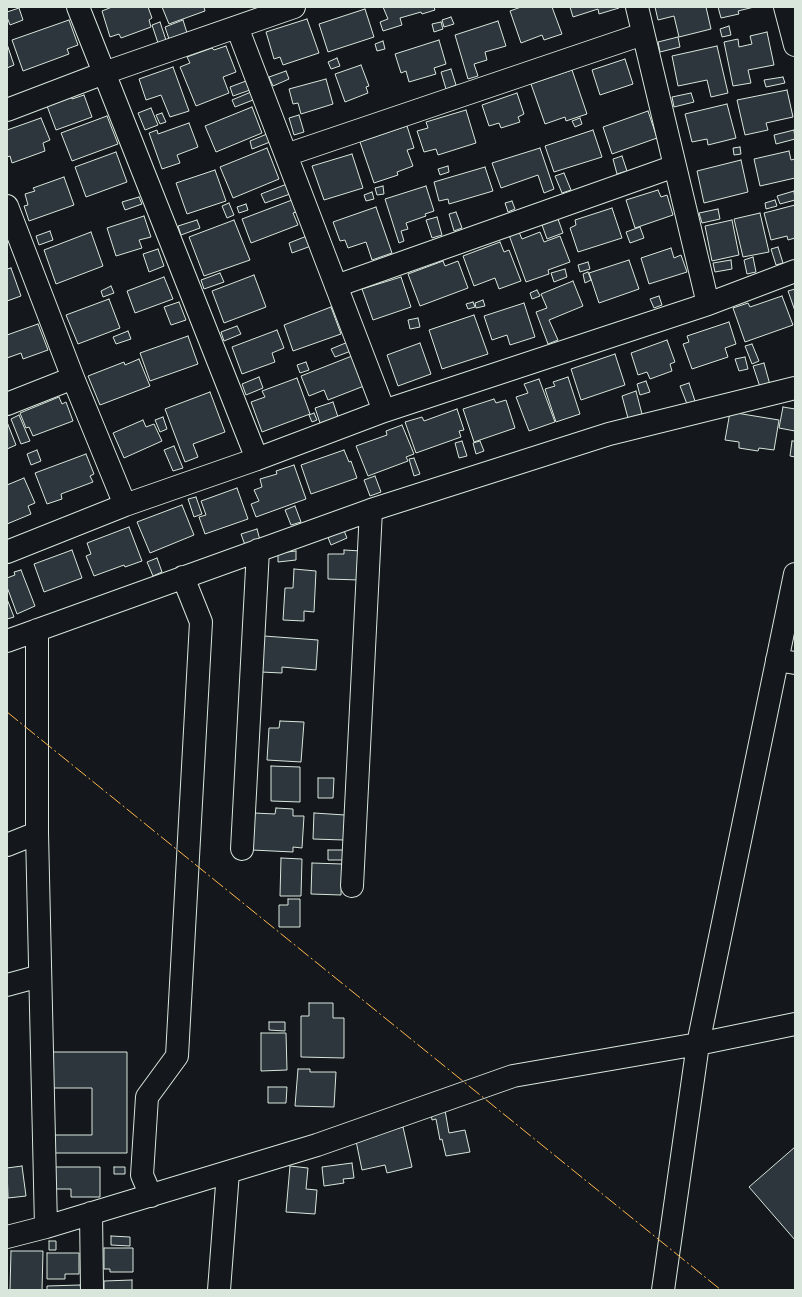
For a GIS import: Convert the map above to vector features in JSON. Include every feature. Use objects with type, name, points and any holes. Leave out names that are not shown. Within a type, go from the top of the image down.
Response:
[{"type":"street","points":[[78,7],[257,459]]},
{"type":"street","points":[[7,110],[104,73],[294,7]]},
{"type":"street","points":[[637,7],[708,304]]},
{"type":"street","points":[[786,7],[795,44]]},
{"type":"street","points":[[237,27],[384,411]]},
{"type":"street","points":[[286,155],[643,34]]},
{"type":"street","points":[[336,286],[675,166]]},
{"type":"street","points":[[7,206],[15,250],[73,378],[125,505]]},
{"type":"street","points":[[7,552],[125,505],[257,459],[384,411],[708,304],[795,270]]},
{"type":"street","points":[[7,404],[73,378]]},
{"type":"street","points":[[7,641],[371,510],[610,434],[795,388]]},
{"type":"street","points":[[352,886],[371,510]]},
{"type":"street","points":[[242,849],[258,550]]},
{"type":"street","points":[[664,1290],[698,1044],[786,662],[795,574]]},
{"type":"street","points":[[151,1196],[142,1175],[147,1097],[177,1056],[201,622],[183,577]]},
{"type":"street","points":[[37,630],[37,833],[46,1227]]},
{"type":"street","points":[[7,845],[37,833]]},
{"type":"street","points":[[7,985],[40,976]]},
{"type":"street","points":[[7,1237],[151,1196],[317,1145],[513,1076],[698,1044],[795,1024]]},
{"type":"street","points":[[219,1290],[228,1172]]},
{"type":"street","points":[[90,1213],[92,1290]]},
{"type":"building","points":[[112,7],[148,7],[152,18],[149,20],[151,27],[121,38],[119,34],[110,37],[102,11]]},
{"type":"building","points":[[162,7],[204,7],[205,11],[169,24]]},
{"type":"building","points":[[383,7],[434,7],[435,10],[400,18],[402,25],[383,31],[380,22],[388,19]]},
{"type":"building","points":[[521,7],[552,7],[562,34],[544,40],[542,35],[521,43],[510,11]]},
{"type":"building","points":[[570,7],[619,8],[599,14],[598,9],[573,17]]},
{"type":"building","points":[[655,7],[706,7],[711,29],[679,37],[674,16],[658,20]]},
{"type":"building","points":[[718,7],[754,7],[738,11],[739,14],[721,18]]},
{"type":"building","points":[[19,8],[23,20],[10,25],[7,12]]},
{"type":"building","points":[[365,9],[374,37],[328,52],[319,24]]},
{"type":"building","points":[[451,17],[454,24],[444,27],[442,20]]},
{"type":"building","points":[[307,19],[319,53],[283,65],[280,57],[274,59],[266,32]]},
{"type":"building","points":[[69,20],[78,45],[67,49],[69,54],[23,71],[12,40]]},
{"type":"building","points":[[183,20],[187,33],[169,39],[165,27]]},
{"type":"building","points":[[498,21],[506,46],[485,52],[487,60],[474,64],[478,76],[468,79],[455,35]]},
{"type":"building","points":[[160,22],[166,40],[158,43],[152,25]]},
{"type":"building","points":[[441,22],[443,29],[434,32],[432,24]]},
{"type":"building","points":[[729,26],[731,35],[722,37],[720,29]]},
{"type":"building","points":[[767,32],[774,65],[748,70],[751,83],[733,86],[724,42],[738,39],[739,47],[752,44],[750,36]]},
{"type":"building","points":[[678,37],[680,47],[660,52],[658,42]]},
{"type":"building","points":[[439,40],[446,64],[434,68],[436,74],[409,82],[406,71],[401,73],[395,54]]},
{"type":"building","points":[[383,41],[385,49],[377,51],[375,44]]},
{"type":"building","points":[[7,44],[14,65],[7,68]]},
{"type":"building","points":[[226,46],[236,72],[223,77],[229,93],[196,106],[180,67],[190,63],[187,57],[212,48],[214,50]]},
{"type":"building","points":[[717,46],[728,93],[711,97],[707,80],[678,86],[672,56]]},
{"type":"building","points":[[337,58],[340,66],[331,69],[328,62]]},
{"type":"building","points":[[625,59],[633,84],[600,95],[592,70]]},
{"type":"building","points":[[361,65],[369,86],[366,87],[368,93],[345,102],[335,74]]},
{"type":"building","points":[[173,67],[189,111],[170,117],[161,95],[146,100],[139,79]]},
{"type":"building","points":[[451,69],[456,85],[446,89],[441,72]]},
{"type":"building","points":[[572,70],[587,114],[566,121],[565,117],[545,124],[531,84]]},
{"type":"building","points":[[286,71],[289,79],[273,86],[269,77]]},
{"type":"building","points":[[783,77],[785,83],[766,87],[764,80]]},
{"type":"building","points":[[326,79],[333,104],[301,114],[298,103],[293,104],[289,89]]},
{"type":"building","points":[[246,81],[250,90],[233,96],[230,87]]},
{"type":"building","points":[[787,90],[793,117],[766,123],[768,130],[745,135],[737,100]]},
{"type":"building","points":[[251,92],[253,100],[235,107],[232,100]]},
{"type":"building","points":[[517,93],[524,114],[518,117],[520,122],[501,128],[499,123],[489,126],[482,105]]},
{"type":"building","points":[[691,93],[694,102],[674,107],[672,97]]},
{"type":"building","points":[[84,95],[92,117],[56,130],[47,106],[71,97],[72,99]]},
{"type":"building","points":[[727,104],[736,138],[708,145],[707,139],[692,142],[685,114]]},
{"type":"building","points":[[252,107],[262,133],[216,152],[205,126]]},
{"type":"building","points":[[151,108],[158,125],[145,130],[138,113]]},
{"type":"building","points":[[466,110],[476,143],[438,155],[436,149],[424,152],[417,131],[428,128],[426,122]]},
{"type":"building","points":[[648,111],[657,138],[612,154],[603,127]]},
{"type":"building","points":[[162,113],[166,122],[160,124],[156,115]]},
{"type":"building","points":[[299,115],[304,132],[294,135],[289,118]]},
{"type":"building","points":[[107,116],[118,144],[72,161],[61,133]]},
{"type":"building","points":[[41,118],[50,140],[43,143],[45,151],[12,163],[10,156],[7,157],[7,130]]},
{"type":"building","points":[[580,118],[582,124],[575,127],[572,121]]},
{"type":"building","points":[[189,123],[198,147],[177,155],[180,163],[162,169],[149,133],[157,130],[158,134]]},
{"type":"building","points":[[407,126],[414,148],[407,150],[413,166],[397,172],[398,175],[374,183],[360,142]]},
{"type":"building","points":[[593,130],[602,157],[554,172],[545,146]]},
{"type":"building","points":[[794,130],[795,139],[776,144],[774,135]]},
{"type":"building","points":[[267,134],[270,142],[252,149],[250,141]]},
{"type":"building","points":[[740,147],[741,154],[734,155],[733,148]]},
{"type":"building","points":[[267,148],[279,179],[233,198],[220,167]]},
{"type":"building","points":[[540,148],[554,189],[544,193],[538,175],[501,188],[492,163]]},
{"type":"building","points":[[789,151],[791,160],[795,159],[795,178],[760,186],[754,159]]},
{"type":"building","points":[[116,152],[127,182],[86,197],[75,167]]},
{"type":"building","points":[[352,154],[363,188],[324,200],[312,166]]},
{"type":"building","points":[[622,156],[627,171],[617,174],[613,159]]},
{"type":"building","points":[[741,160],[748,192],[704,203],[697,171]]},
{"type":"building","points":[[448,166],[449,172],[440,175],[438,169]]},
{"type":"building","points":[[485,167],[493,191],[449,204],[448,199],[439,201],[434,182]]},
{"type":"building","points":[[215,170],[226,201],[187,214],[176,183]]},
{"type":"building","points":[[564,173],[571,190],[562,193],[555,176]]},
{"type":"building","points":[[64,177],[74,205],[29,221],[24,206],[28,205],[25,194],[35,191],[33,188]]},
{"type":"building","points":[[287,184],[290,194],[265,203],[261,194]]},
{"type":"building","points":[[383,186],[384,194],[377,195],[375,188]]},
{"type":"building","points":[[426,186],[434,211],[425,214],[426,216],[406,223],[408,229],[401,231],[404,241],[399,243],[385,199]]},
{"type":"building","points":[[658,190],[661,197],[667,195],[673,215],[635,228],[626,200]]},
{"type":"building","points":[[794,191],[795,200],[780,204],[777,196]]},
{"type":"building","points":[[372,192],[374,199],[366,201],[364,195]]},
{"type":"building","points":[[139,197],[142,204],[125,210],[122,202]]},
{"type":"building","points":[[292,200],[296,212],[293,213],[298,225],[251,243],[242,219]]},
{"type":"building","points":[[775,200],[777,206],[766,209],[765,203]]},
{"type":"building","points":[[512,201],[515,209],[508,212],[505,203]]},
{"type":"building","points":[[229,203],[234,215],[227,218],[222,206]]},
{"type":"building","points":[[246,204],[248,210],[239,213],[237,207]]},
{"type":"building","points":[[795,205],[795,238],[788,240],[787,236],[771,240],[764,213]]},
{"type":"building","points":[[376,207],[392,253],[372,260],[366,242],[348,248],[345,240],[340,241],[333,222]]},
{"type":"building","points":[[612,208],[622,238],[578,252],[570,228],[576,225],[575,220]]},
{"type":"building","points":[[718,209],[720,219],[702,223],[699,213]]},
{"type":"building","points":[[456,212],[462,228],[454,231],[449,214]]},
{"type":"building","points":[[760,213],[769,252],[743,257],[734,219]]},
{"type":"building","points":[[144,216],[151,237],[139,240],[142,248],[116,256],[107,228]]},
{"type":"building","points":[[437,217],[442,235],[432,238],[426,220]]},
{"type":"building","points":[[558,219],[563,233],[547,239],[542,225]]},
{"type":"building","points":[[197,220],[200,228],[181,235],[178,226]]},
{"type":"building","points":[[234,220],[250,260],[204,276],[189,237]]},
{"type":"building","points":[[732,220],[739,255],[712,261],[705,226]]},
{"type":"building","points":[[640,227],[644,238],[630,243],[626,232]]},
{"type":"building","points":[[50,231],[53,240],[39,245],[36,236]]},
{"type":"building","points":[[91,232],[103,266],[56,284],[44,250]]},
{"type":"building","points":[[519,232],[522,239],[540,232],[544,242],[560,236],[570,262],[548,270],[549,274],[526,282],[509,235]]},
{"type":"building","points":[[307,236],[311,246],[292,253],[289,243]]},
{"type":"building","points":[[500,242],[504,252],[509,250],[521,281],[499,289],[495,278],[474,286],[463,256]]},
{"type":"building","points":[[778,247],[783,263],[776,265],[771,249]]},
{"type":"building","points":[[671,248],[674,258],[681,255],[687,272],[649,284],[641,258]]},
{"type":"building","points":[[158,249],[164,266],[149,272],[143,254]]},
{"type":"building","points":[[753,257],[756,272],[747,274],[744,260]]},
{"type":"building","points":[[629,260],[639,289],[599,303],[589,273]]},
{"type":"building","points":[[731,260],[732,269],[715,272],[713,263]]},
{"type":"building","points":[[443,261],[445,266],[458,261],[468,288],[420,306],[408,274]]},
{"type":"building","points":[[588,262],[590,269],[580,272],[578,265]]},
{"type":"building","points":[[11,268],[21,296],[7,301],[7,269]]},
{"type":"building","points":[[565,269],[567,277],[554,282],[551,273]]},
{"type":"building","points":[[588,272],[591,280],[585,283],[583,274]]},
{"type":"building","points":[[220,273],[224,282],[204,289],[201,280]]},
{"type":"building","points":[[254,275],[266,307],[224,323],[212,291]]},
{"type":"building","points":[[164,277],[173,299],[135,313],[127,291]]},
{"type":"building","points":[[401,277],[411,307],[373,320],[362,289]]},
{"type":"building","points":[[573,281],[583,306],[549,320],[558,340],[548,344],[536,312],[547,308],[541,294]]},
{"type":"building","points":[[111,286],[114,293],[103,297],[101,291]]},
{"type":"building","points":[[795,289],[795,311],[788,291]]},
{"type":"building","points":[[537,290],[540,296],[532,299],[530,293]]},
{"type":"building","points":[[659,296],[662,305],[654,308],[650,299]]},
{"type":"building","points":[[782,296],[793,325],[745,342],[733,308],[748,303],[750,307]]},
{"type":"building","points":[[109,299],[120,328],[78,344],[66,315]]},
{"type":"building","points":[[483,300],[485,306],[476,308],[475,303]]},
{"type":"building","points":[[179,302],[186,320],[171,325],[164,307]]},
{"type":"building","points":[[473,302],[475,307],[468,309],[466,304]]},
{"type":"building","points":[[524,303],[535,337],[510,345],[507,335],[492,340],[484,316]]},
{"type":"building","points":[[331,307],[341,334],[293,351],[284,325]]},
{"type":"building","points":[[474,315],[488,354],[442,369],[429,330]]},
{"type":"building","points":[[418,318],[420,327],[410,329],[408,320]]},
{"type":"building","points":[[729,322],[736,344],[725,348],[728,357],[692,369],[683,344],[689,342],[687,336]]},
{"type":"building","points":[[38,324],[48,350],[23,359],[21,353],[7,358],[7,335]]},
{"type":"building","points":[[237,326],[241,334],[224,341],[221,332]]},
{"type":"building","points":[[277,330],[284,348],[272,353],[275,362],[242,374],[232,347]]},
{"type":"building","points":[[128,331],[131,339],[116,344],[113,337]]},
{"type":"building","points":[[188,336],[198,364],[150,381],[140,353]]},
{"type":"building","points":[[667,340],[675,362],[670,364],[672,371],[650,379],[647,372],[638,375],[631,353]]},
{"type":"building","points":[[348,342],[351,351],[335,357],[331,349]]},
{"type":"building","points":[[420,343],[431,374],[398,386],[387,355]]},
{"type":"building","points":[[752,344],[759,361],[752,364],[745,346]]},
{"type":"building","points":[[615,354],[625,385],[581,400],[571,369]]},
{"type":"building","points":[[352,356],[364,386],[328,400],[324,390],[309,396],[301,376]]},
{"type":"building","points":[[745,357],[748,369],[739,371],[735,359]]},
{"type":"building","points":[[139,359],[150,386],[100,405],[88,376],[124,362],[125,365]]},
{"type":"building","points":[[306,362],[309,370],[300,373],[297,365]]},
{"type":"building","points":[[764,363],[770,385],[760,387],[753,366]]},
{"type":"building","points":[[259,377],[263,388],[246,395],[242,384]]},
{"type":"building","points":[[568,377],[580,414],[556,422],[545,389],[555,386],[553,382]]},
{"type":"building","points":[[297,378],[310,414],[262,432],[251,402],[265,397],[262,391]]},
{"type":"building","points":[[539,379],[555,422],[529,431],[516,397],[528,393],[524,384]]},
{"type":"building","points":[[646,381],[650,392],[640,395],[637,384]]},
{"type":"building","points":[[689,383],[695,401],[687,404],[680,386]]},
{"type":"building","points":[[636,391],[642,414],[628,418],[622,396]]},
{"type":"building","points":[[210,392],[225,432],[193,444],[198,457],[185,462],[165,409]]},
{"type":"building","points":[[59,397],[62,404],[66,402],[73,421],[33,436],[29,427],[26,428],[20,413]]},
{"type":"building","points":[[494,399],[496,403],[506,400],[515,428],[474,442],[463,409]]},
{"type":"building","points":[[333,402],[338,417],[320,423],[315,408]]},
{"type":"building","points":[[783,407],[795,409],[795,431],[779,428]]},
{"type":"building","points":[[457,409],[464,430],[459,431],[461,437],[416,453],[405,422],[422,417],[424,421]]},
{"type":"building","points":[[730,412],[779,420],[774,450],[759,448],[758,451],[739,448],[739,442],[725,440]]},
{"type":"building","points":[[314,413],[317,420],[312,422],[309,415]]},
{"type":"building","points":[[19,415],[30,441],[21,444],[11,419]]},
{"type":"building","points":[[163,417],[167,429],[160,432],[155,420]]},
{"type":"building","points":[[143,420],[146,427],[154,424],[162,441],[124,458],[113,433]]},
{"type":"building","points":[[7,422],[16,445],[7,449]]},
{"type":"building","points":[[402,425],[414,454],[406,457],[408,461],[368,476],[356,446],[387,435],[386,431]]},
{"type":"building","points":[[462,441],[467,456],[459,458],[455,443]]},
{"type":"building","points":[[480,441],[484,451],[476,454],[473,443]]},
{"type":"building","points":[[792,441],[795,441],[795,457],[790,456]]},
{"type":"building","points":[[174,446],[183,468],[173,471],[164,450]]},
{"type":"building","points":[[37,450],[41,461],[31,465],[27,454]]},
{"type":"building","points":[[344,450],[349,462],[351,461],[357,478],[311,494],[301,465]]},
{"type":"building","points":[[86,454],[94,474],[90,476],[93,482],[61,494],[62,499],[47,504],[35,473]]},
{"type":"building","points":[[414,458],[420,474],[414,476],[409,459]]},
{"type":"building","points":[[294,465],[306,499],[256,517],[251,504],[259,501],[254,490],[262,487],[260,479],[277,474],[276,471]]},
{"type":"building","points":[[375,476],[381,492],[370,496],[364,480]]},
{"type":"building","points":[[24,478],[35,503],[28,506],[31,514],[7,524],[7,485]]},
{"type":"building","points":[[237,488],[248,519],[205,534],[199,517],[206,515],[201,501]]},
{"type":"building","points":[[196,497],[202,514],[194,517],[188,499]]},
{"type":"building","points":[[182,505],[194,535],[150,553],[137,522]]},
{"type":"building","points":[[295,506],[301,522],[291,525],[285,510]]},
{"type":"building","points":[[129,527],[142,561],[125,567],[124,565],[94,576],[86,556],[91,554],[87,543]]},
{"type":"building","points":[[343,528],[347,538],[331,545],[327,535]]},
{"type":"building","points":[[257,529],[260,540],[245,545],[241,534]]},
{"type":"building","points":[[72,550],[82,578],[44,592],[34,564]]},
{"type":"building","points":[[344,550],[361,551],[360,580],[328,579],[328,554],[344,554]]},
{"type":"building","points":[[296,551],[296,560],[278,562],[278,553]]},
{"type":"building","points":[[157,558],[162,572],[153,576],[147,562]]},
{"type":"building","points":[[294,569],[316,571],[314,612],[304,611],[304,621],[283,620],[285,588],[293,588]]},
{"type":"building","points":[[21,570],[35,606],[17,614],[7,587],[7,578],[15,575],[14,572]]},
{"type":"building","points":[[7,599],[14,617],[7,619]]},
{"type":"building","points":[[264,636],[318,640],[316,670],[282,667],[282,673],[261,672]]},
{"type":"building","points":[[280,721],[304,722],[301,762],[267,760],[269,728],[279,728]]},
{"type":"building","points":[[271,766],[300,767],[300,802],[271,801]]},
{"type":"building","points":[[318,778],[334,778],[333,798],[318,798]]},
{"type":"building","points":[[276,808],[293,809],[293,816],[304,816],[302,848],[293,847],[293,852],[252,850],[254,813],[275,814]]},
{"type":"building","points":[[314,813],[345,815],[344,840],[313,839]]},
{"type":"building","points":[[328,850],[347,850],[347,860],[328,860]]},
{"type":"building","points":[[281,858],[302,859],[301,896],[280,896]]},
{"type":"building","points":[[312,863],[342,864],[341,895],[311,894]]},
{"type":"building","points":[[288,899],[300,899],[300,927],[279,927],[279,905],[288,905]]},
{"type":"building","points":[[309,1003],[333,1003],[333,1018],[344,1018],[344,1058],[301,1057],[301,1016],[309,1016]]},
{"type":"building","points":[[269,1022],[285,1022],[285,1031],[269,1030]]},
{"type":"building","points":[[261,1033],[286,1033],[287,1070],[261,1071]]},
{"type":"building","points":[[51,1052],[127,1052],[127,1153],[54,1153],[54,1135],[92,1135],[92,1088],[51,1088]]},
{"type":"building","points":[[298,1069],[310,1069],[310,1072],[336,1072],[334,1107],[295,1106]]},
{"type":"building","points":[[268,1087],[287,1087],[286,1103],[268,1103]]},
{"type":"building","points":[[445,1110],[449,1133],[465,1130],[470,1152],[446,1156],[442,1139],[440,1140],[436,1119],[432,1120],[431,1113]]},
{"type":"building","points":[[403,1127],[412,1167],[387,1173],[385,1165],[362,1170],[356,1141],[377,1136],[376,1133]]},
{"type":"building","points":[[795,1147],[795,1240],[749,1187]]},
{"type":"building","points":[[352,1163],[354,1178],[343,1179],[344,1183],[324,1186],[322,1167]]},
{"type":"building","points":[[22,1166],[26,1196],[8,1198],[7,1168]]},
{"type":"building","points":[[290,1166],[308,1168],[306,1189],[317,1190],[315,1214],[286,1212]]},
{"type":"building","points":[[54,1167],[100,1167],[100,1197],[71,1197],[71,1189],[54,1189]]},
{"type":"building","points":[[114,1167],[125,1167],[125,1174],[114,1174]]},
{"type":"building","points":[[111,1236],[130,1237],[130,1246],[111,1245]]},
{"type":"building","points":[[49,1241],[56,1241],[56,1250],[49,1250]]},
{"type":"building","points":[[104,1248],[133,1248],[133,1272],[110,1272],[110,1269],[104,1269]]},
{"type":"building","points":[[11,1251],[43,1251],[42,1290],[10,1290]]},
{"type":"building","points":[[47,1253],[79,1253],[79,1274],[65,1274],[65,1279],[47,1279]]},
{"type":"building","points":[[132,1280],[132,1290],[104,1290],[104,1281]]},
{"type":"building","points":[[80,1285],[81,1290],[47,1290],[47,1286]]},
{"type":"power","points":[[7,712],[721,1290]]}]
